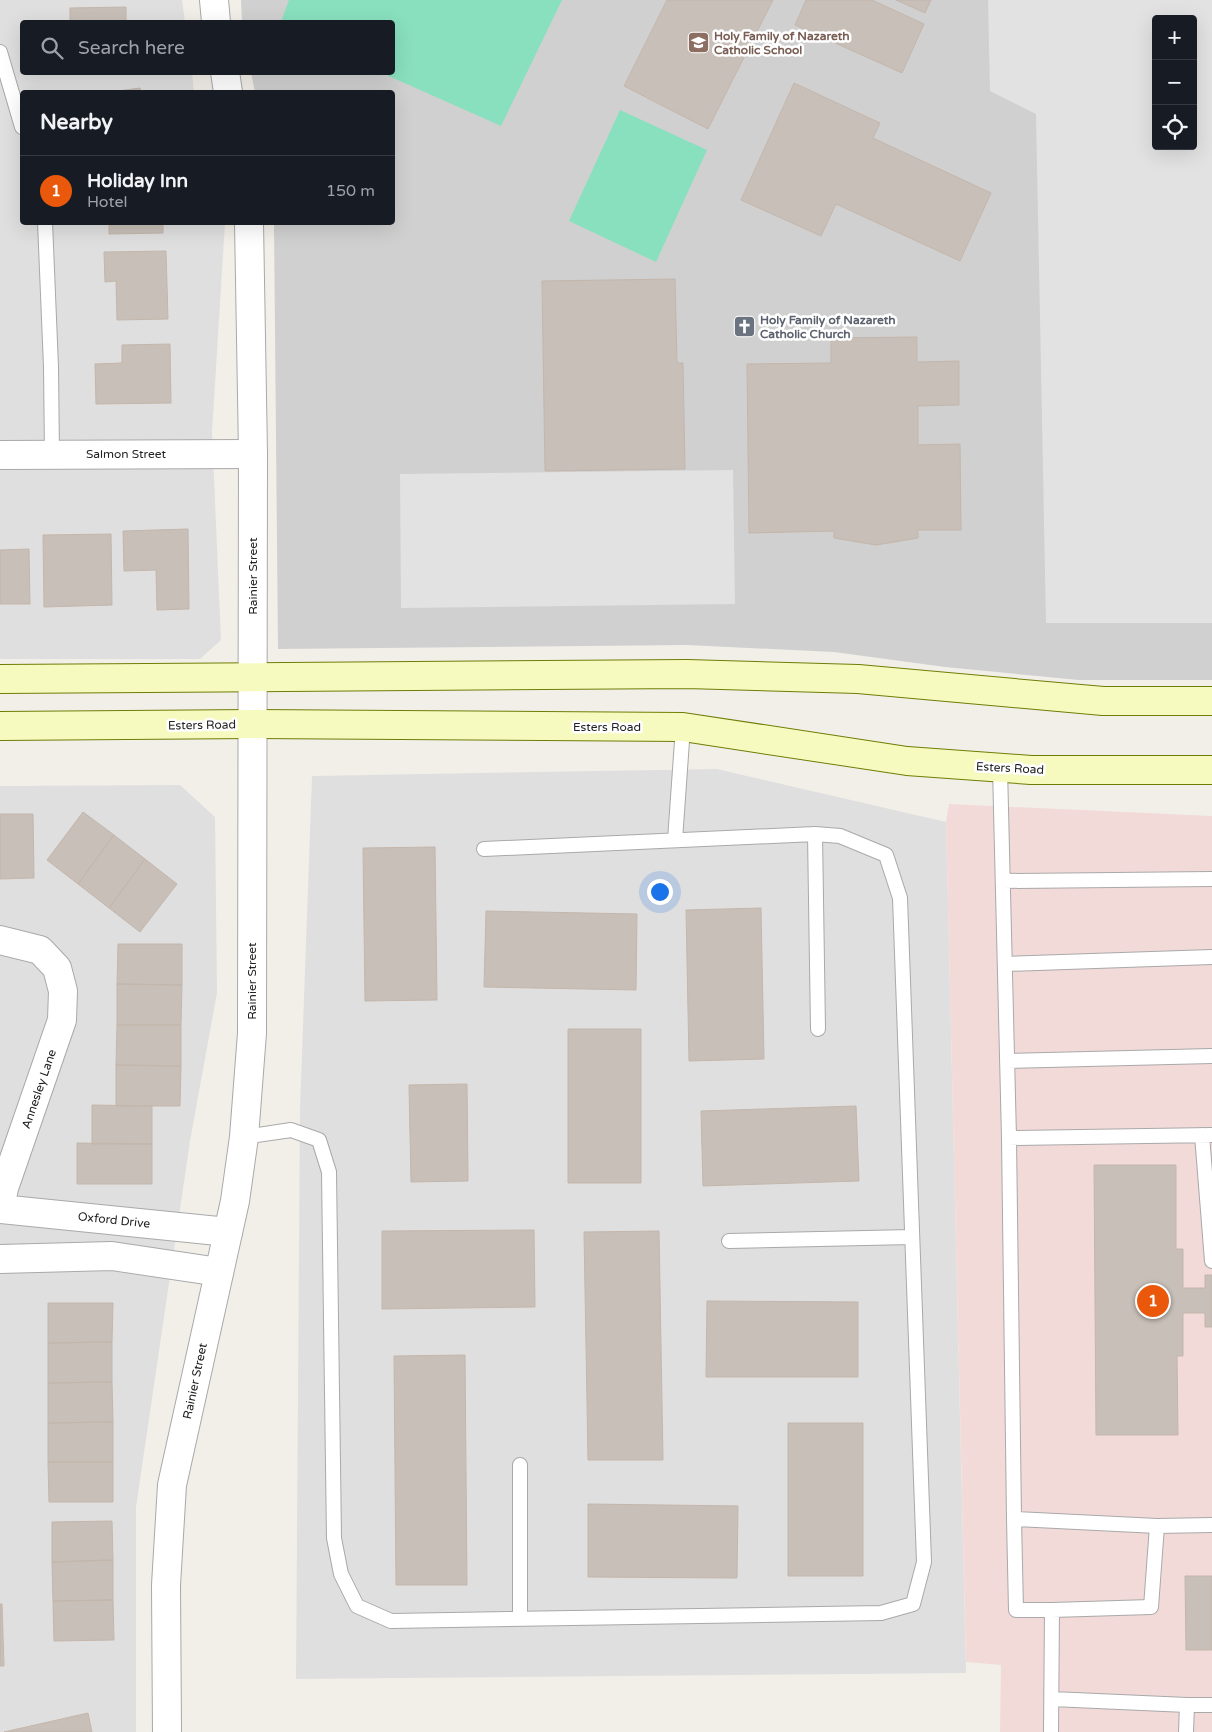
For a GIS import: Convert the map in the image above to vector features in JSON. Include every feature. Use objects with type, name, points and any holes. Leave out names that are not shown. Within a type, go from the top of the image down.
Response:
[{"type":"main road","points":[[0,679],[657,674],[769,676],[858,679],[1103,701],[1212,701]]},
{"type":"main road","name":"Esters Road","points":[[0,726],[253,724],[683,727],[907,761],[1000,768],[1212,770]]},
{"type":"street","points":[[214,0],[216,20]]},
{"type":"street","points":[[225,75],[228,90]]},
{"type":"street","name":"Rainier Street","points":[[167,1732],[166,1585],[172,1486],[235,1201],[244,1137],[252,1033],[253,454],[249,225]]},
{"type":"street","name":"Salmon Street","points":[[0,455],[253,454]]},
{"type":"street","name":"Annesley Lane","points":[[0,940],[40,950],[57,968],[63,991],[62,1020],[4,1188],[0,1209]]},
{"type":"street","name":"Oxford Drive","points":[[0,1209],[228,1232]]},
{"type":"street","points":[[0,1259],[112,1256],[219,1272]]},
{"type":"lane","points":[[0,52],[20,120]]},
{"type":"lane","points":[[45,225],[51,367],[52,455]]},
{"type":"lane","points":[[675,840],[683,727]]},
{"type":"lane","points":[[1000,768],[1009,1138],[1016,1610],[1151,1607],[1157,1526]]},
{"type":"lane","points":[[244,1137],[291,1130],[319,1140],[329,1172],[334,1538],[341,1574],[357,1606],[391,1622],[881,1613],[913,1604],[924,1562],[900,898],[886,855],[840,836],[815,834],[484,849]]},
{"type":"lane","points":[[815,834],[818,1030]]},
{"type":"lane","points":[[1003,881],[1212,879]]},
{"type":"lane","points":[[1005,964],[1212,957]]},
{"type":"lane","points":[[1007,1061],[1212,1056]]},
{"type":"lane","points":[[1009,1138],[1207,1135],[1212,1261]]},
{"type":"lane","points":[[729,1241],[912,1238]]},
{"type":"lane","points":[[520,1465],[520,1619]]},
{"type":"lane","points":[[1014,1519],[1157,1526],[1212,1525]]},
{"type":"lane","points":[[1051,1732],[1052,1610]]},
{"type":"lane","points":[[1052,1699],[1212,1705]]},
{"type":"lane","points":[[1186,1732],[1187,1705]]},
{"type":"shaded area","points":[[0,0],[182,0],[185,20],[20,20],[20,75],[192,75],[194,90],[20,90],[20,225],[225,225],[212,432],[221,640],[200,659],[0,659]]},
{"type":"shaded area","name":"Holy Family of Nazareth Catholic Church","points":[[241,0],[1212,0],[1212,680],[1079,680],[945,667],[834,652],[687,645],[278,649],[274,225],[395,225],[395,90],[255,90],[251,75],[395,75],[395,20],[242,20]]},
{"type":"shaded area","points":[[988,0],[1212,0],[1212,623],[1046,623],[1036,114],[990,91]]},
{"type":"shaded area","points":[[733,470],[735,604],[401,608],[400,474]]},
{"type":"shaded area","points":[[717,769],[946,822],[966,1673],[296,1679],[300,1109],[312,776]]},
{"type":"shaded area","points":[[180,785],[215,817],[217,993],[190,1141],[136,1507],[136,1732],[0,1732],[0,786]]},
{"type":"shaded area","points":[[949,804],[1212,816],[1212,1732],[1000,1732],[1001,1665],[966,1662],[946,822]]},
{"type":"green space","points":[[289,0],[562,0],[501,126],[386,75],[395,75],[395,20],[282,20]]},
{"type":"green space","points":[[620,110],[707,150],[656,262],[569,221]]},
{"type":"building","name":"Holy Family of Nazareth Catholic School","points":[[667,0],[773,0],[708,129],[624,86]]},
{"type":"building","points":[[806,0],[872,0],[924,24],[902,73],[795,25]]},
{"type":"building","points":[[896,0],[931,0],[925,13]]},
{"type":"building","points":[[126,7],[126,20],[70,20],[70,8]]},
{"type":"building","points":[[794,83],[880,123],[873,138],[991,193],[960,261],[836,204],[821,236],[741,200]]},
{"type":"building","points":[[109,225],[163,225],[163,233],[109,234]]},
{"type":"building","points":[[166,251],[168,319],[117,320],[116,281],[105,282],[104,252]]},
{"type":"building","points":[[675,279],[677,363],[683,363],[685,469],[545,471],[542,281]]},
{"type":"building","points":[[917,337],[917,362],[959,361],[959,405],[918,406],[918,445],[960,444],[961,530],[918,530],[918,538],[876,545],[834,538],[834,531],[749,533],[747,364],[831,363],[831,338]]},
{"type":"building","points":[[170,344],[171,403],[96,404],[95,364],[122,363],[122,345]]},
{"type":"building","points":[[188,529],[189,609],[157,610],[156,570],[124,571],[123,531]]},
{"type":"building","points":[[111,534],[112,605],[44,607],[43,535]]},
{"type":"building","points":[[29,549],[30,604],[0,604],[0,550]]},
{"type":"building","points":[[83,812],[114,835],[78,884],[47,860]]},
{"type":"building","points":[[0,814],[33,814],[34,878],[0,879]]},
{"type":"building","points":[[114,835],[145,859],[109,908],[78,884]]},
{"type":"building","points":[[435,847],[437,1000],[365,1001],[363,848]]},
{"type":"building","points":[[145,859],[177,884],[140,932],[109,908]]},
{"type":"building","points":[[761,908],[764,1059],[689,1061],[686,910]]},
{"type":"building","points":[[486,911],[637,914],[636,990],[484,987]]},
{"type":"building","points":[[118,944],[182,944],[182,985],[117,984]]},
{"type":"building","points":[[117,984],[182,985],[181,1025],[117,1025]]},
{"type":"building","points":[[117,1025],[181,1025],[181,1066],[116,1065]]},
{"type":"building","points":[[568,1029],[641,1029],[641,1183],[568,1183]]},
{"type":"building","points":[[116,1065],[181,1066],[180,1106],[116,1106]]},
{"type":"building","points":[[467,1084],[468,1181],[411,1182],[409,1085]]},
{"type":"building","points":[[92,1105],[152,1106],[152,1144],[92,1144]]},
{"type":"building","points":[[856,1106],[859,1181],[703,1186],[701,1111]]},
{"type":"building","points":[[77,1143],[152,1144],[152,1184],[77,1184]]},
{"type":"building","points":[[1094,1165],[1176,1165],[1176,1249],[1183,1249],[1183,1288],[1205,1288],[1205,1275],[1212,1275],[1212,1327],[1205,1327],[1205,1313],[1183,1313],[1183,1356],[1177,1356],[1178,1435],[1096,1435]]},
{"type":"building","points":[[534,1230],[535,1307],[382,1309],[382,1231]]},
{"type":"building","points":[[659,1231],[663,1460],[588,1460],[584,1232]]},
{"type":"building","points":[[707,1301],[858,1302],[858,1377],[706,1377]]},
{"type":"building","points":[[48,1303],[113,1303],[112,1342],[48,1343]]},
{"type":"building","points":[[112,1342],[112,1382],[48,1383],[48,1343]]},
{"type":"building","points":[[465,1355],[467,1585],[396,1585],[394,1356]]},
{"type":"building","points":[[112,1382],[113,1422],[48,1423],[48,1383]]},
{"type":"building","points":[[113,1422],[113,1462],[48,1462],[48,1423]]},
{"type":"building","points":[[788,1423],[863,1423],[863,1576],[788,1576]]},
{"type":"building","points":[[48,1462],[113,1462],[113,1502],[49,1502]]},
{"type":"building","points":[[588,1504],[738,1506],[737,1578],[588,1577]]},
{"type":"building","points":[[112,1521],[113,1560],[52,1562],[52,1522]]},
{"type":"building","points":[[113,1560],[113,1600],[53,1601],[52,1562]]},
{"type":"building","points":[[1185,1576],[1212,1576],[1212,1650],[1186,1650]]},
{"type":"building","points":[[113,1600],[114,1640],[54,1641],[53,1601]]},
{"type":"building","points":[[0,1604],[2,1604],[4,1666],[0,1666]]},
{"type":"building","points":[[88,1713],[92,1732],[4,1732]]},
{"type":"place","name":"Holy Family of Nazareth Catholic School","points":[[698,43]]},
{"type":"place","name":"Holy Family of Nazareth Catholic Church","points":[[744,327]]},
{"type":"place","name":"Holiday Inn","points":[[1153,1301]]}]
